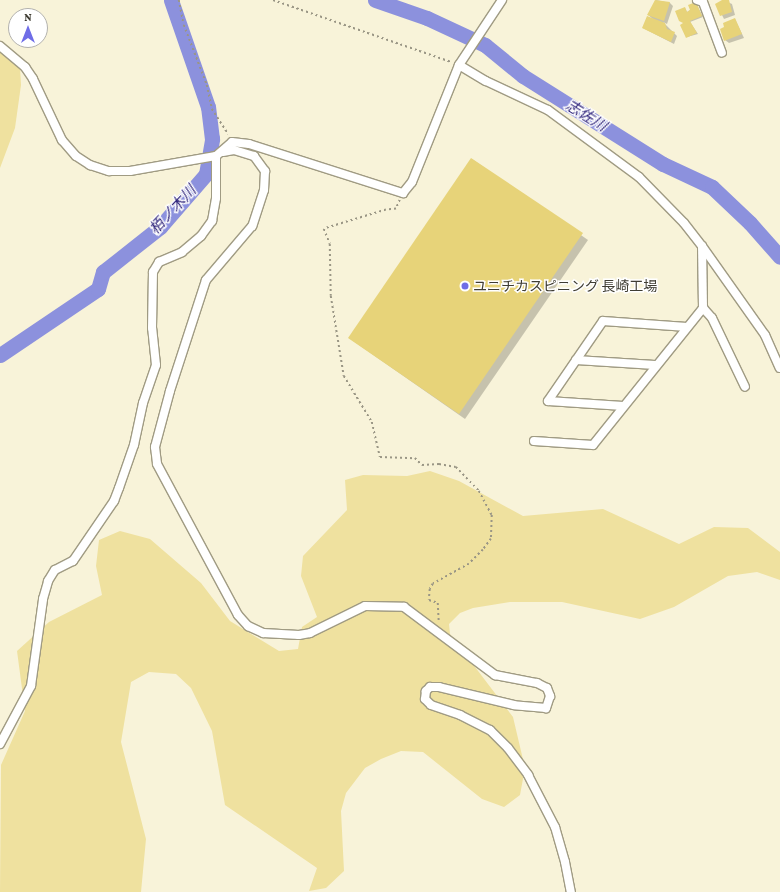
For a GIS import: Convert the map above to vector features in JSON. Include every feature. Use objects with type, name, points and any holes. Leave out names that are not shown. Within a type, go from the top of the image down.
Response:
[{"type":"street","points":[[0,744],[31,686],[43,599],[48,581],[55,570],[73,561],[114,501],[134,445],[143,403],[156,365],[152,328],[152,272],[159,262],[182,252],[201,236],[212,221],[216,198],[220,154],[232,142],[249,144],[403,193],[412,182],[459,66],[502,0]]},
{"type":"street","points":[[697,0],[703,2],[722,53]]},
{"type":"street","points":[[0,46],[25,67],[33,79],[62,140],[76,156],[90,166],[109,171],[130,171],[193,162],[234,150],[254,156],[264,171],[264,190],[252,226],[206,280],[170,390],[155,446],[157,464],[238,615],[248,626],[263,634],[299,635],[310,633],[365,606],[386,605],[409,610],[495,675],[537,683],[547,688],[550,696],[546,708],[514,705],[439,687],[430,687],[426,691],[425,699],[431,705],[460,715],[490,730],[508,748],[528,775],[555,827],[565,862],[571,892]]},
{"type":"street","points":[[459,66],[486,81],[548,110],[639,177],[684,224],[702,246],[765,335],[780,368]]},
{"type":"street","points":[[702,246],[703,308],[712,318],[745,387]]},
{"type":"street","points":[[534,441],[593,445],[687,326],[703,308]]},
{"type":"street","points":[[623,406],[548,401],[603,321],[687,326]]},
{"type":"street","points":[[576,360],[656,365]]},
{"type":"path","points":[[179,0],[184,25],[208,85],[212,109],[232,142]]},
{"type":"path","points":[[273,0],[459,66]]},
{"type":"path","points":[[403,193],[396,209],[386,210],[324,229],[330,244],[331,296],[344,376],[372,422],[380,457],[415,458],[422,465],[439,464],[456,467],[479,491],[492,515],[491,539],[483,550],[469,564],[433,584],[430,590],[429,600],[438,603],[439,634]]},
{"type":"shaded area","points":[[0,49],[20,67],[21,85],[15,128],[0,168]]},
{"type":"shaded area","points":[[430,471],[459,481],[523,516],[603,509],[679,544],[714,527],[748,528],[780,552],[780,580],[757,572],[728,576],[674,607],[640,619],[562,602],[510,602],[473,608],[460,613],[449,624],[450,634],[513,717],[525,768],[520,795],[504,807],[482,799],[423,752],[401,751],[381,759],[365,768],[346,793],[341,811],[344,871],[326,888],[309,891],[317,868],[225,805],[212,731],[191,688],[176,674],[149,672],[131,682],[121,742],[146,839],[141,892],[0,892],[1,765],[25,711],[17,651],[49,622],[102,595],[96,566],[99,540],[120,531],[150,539],[201,583],[230,621],[279,651],[298,649],[302,627],[317,617],[301,576],[303,556],[347,510],[345,480],[363,475],[407,476]]},
{"type":"building","points":[[655,0],[670,2],[664,21],[647,15]]},
{"type":"building","points":[[722,0],[729,0],[732,12],[720,16],[715,4]]},
{"type":"building","points":[[696,2],[702,16],[690,21],[697,33],[686,38],[680,25],[683,23],[679,21],[675,11],[685,7],[687,12],[690,10],[688,5]]},
{"type":"building","points":[[647,16],[665,23],[667,29],[675,32],[671,42],[642,28]]},
{"type":"building","points":[[735,18],[742,34],[724,41],[720,29],[724,27],[723,23]]},
{"type":"building","name":"ユニチカスピニング 長崎工場","points":[[471,158],[583,233],[459,414],[348,338]]},
{"type":"waterway","name":"栢ノ木川","points":[[0,355],[98,289],[103,272],[160,227],[206,174],[212,139],[208,107],[171,0]]},
{"type":"waterway","name":"志佐川","points":[[375,0],[427,18],[485,45],[523,76],[663,164],[712,187],[750,223],[780,257]]},
{"type":"place","name":"ユニチカスピニング 長崎工場","points":[[465,286]]}]
